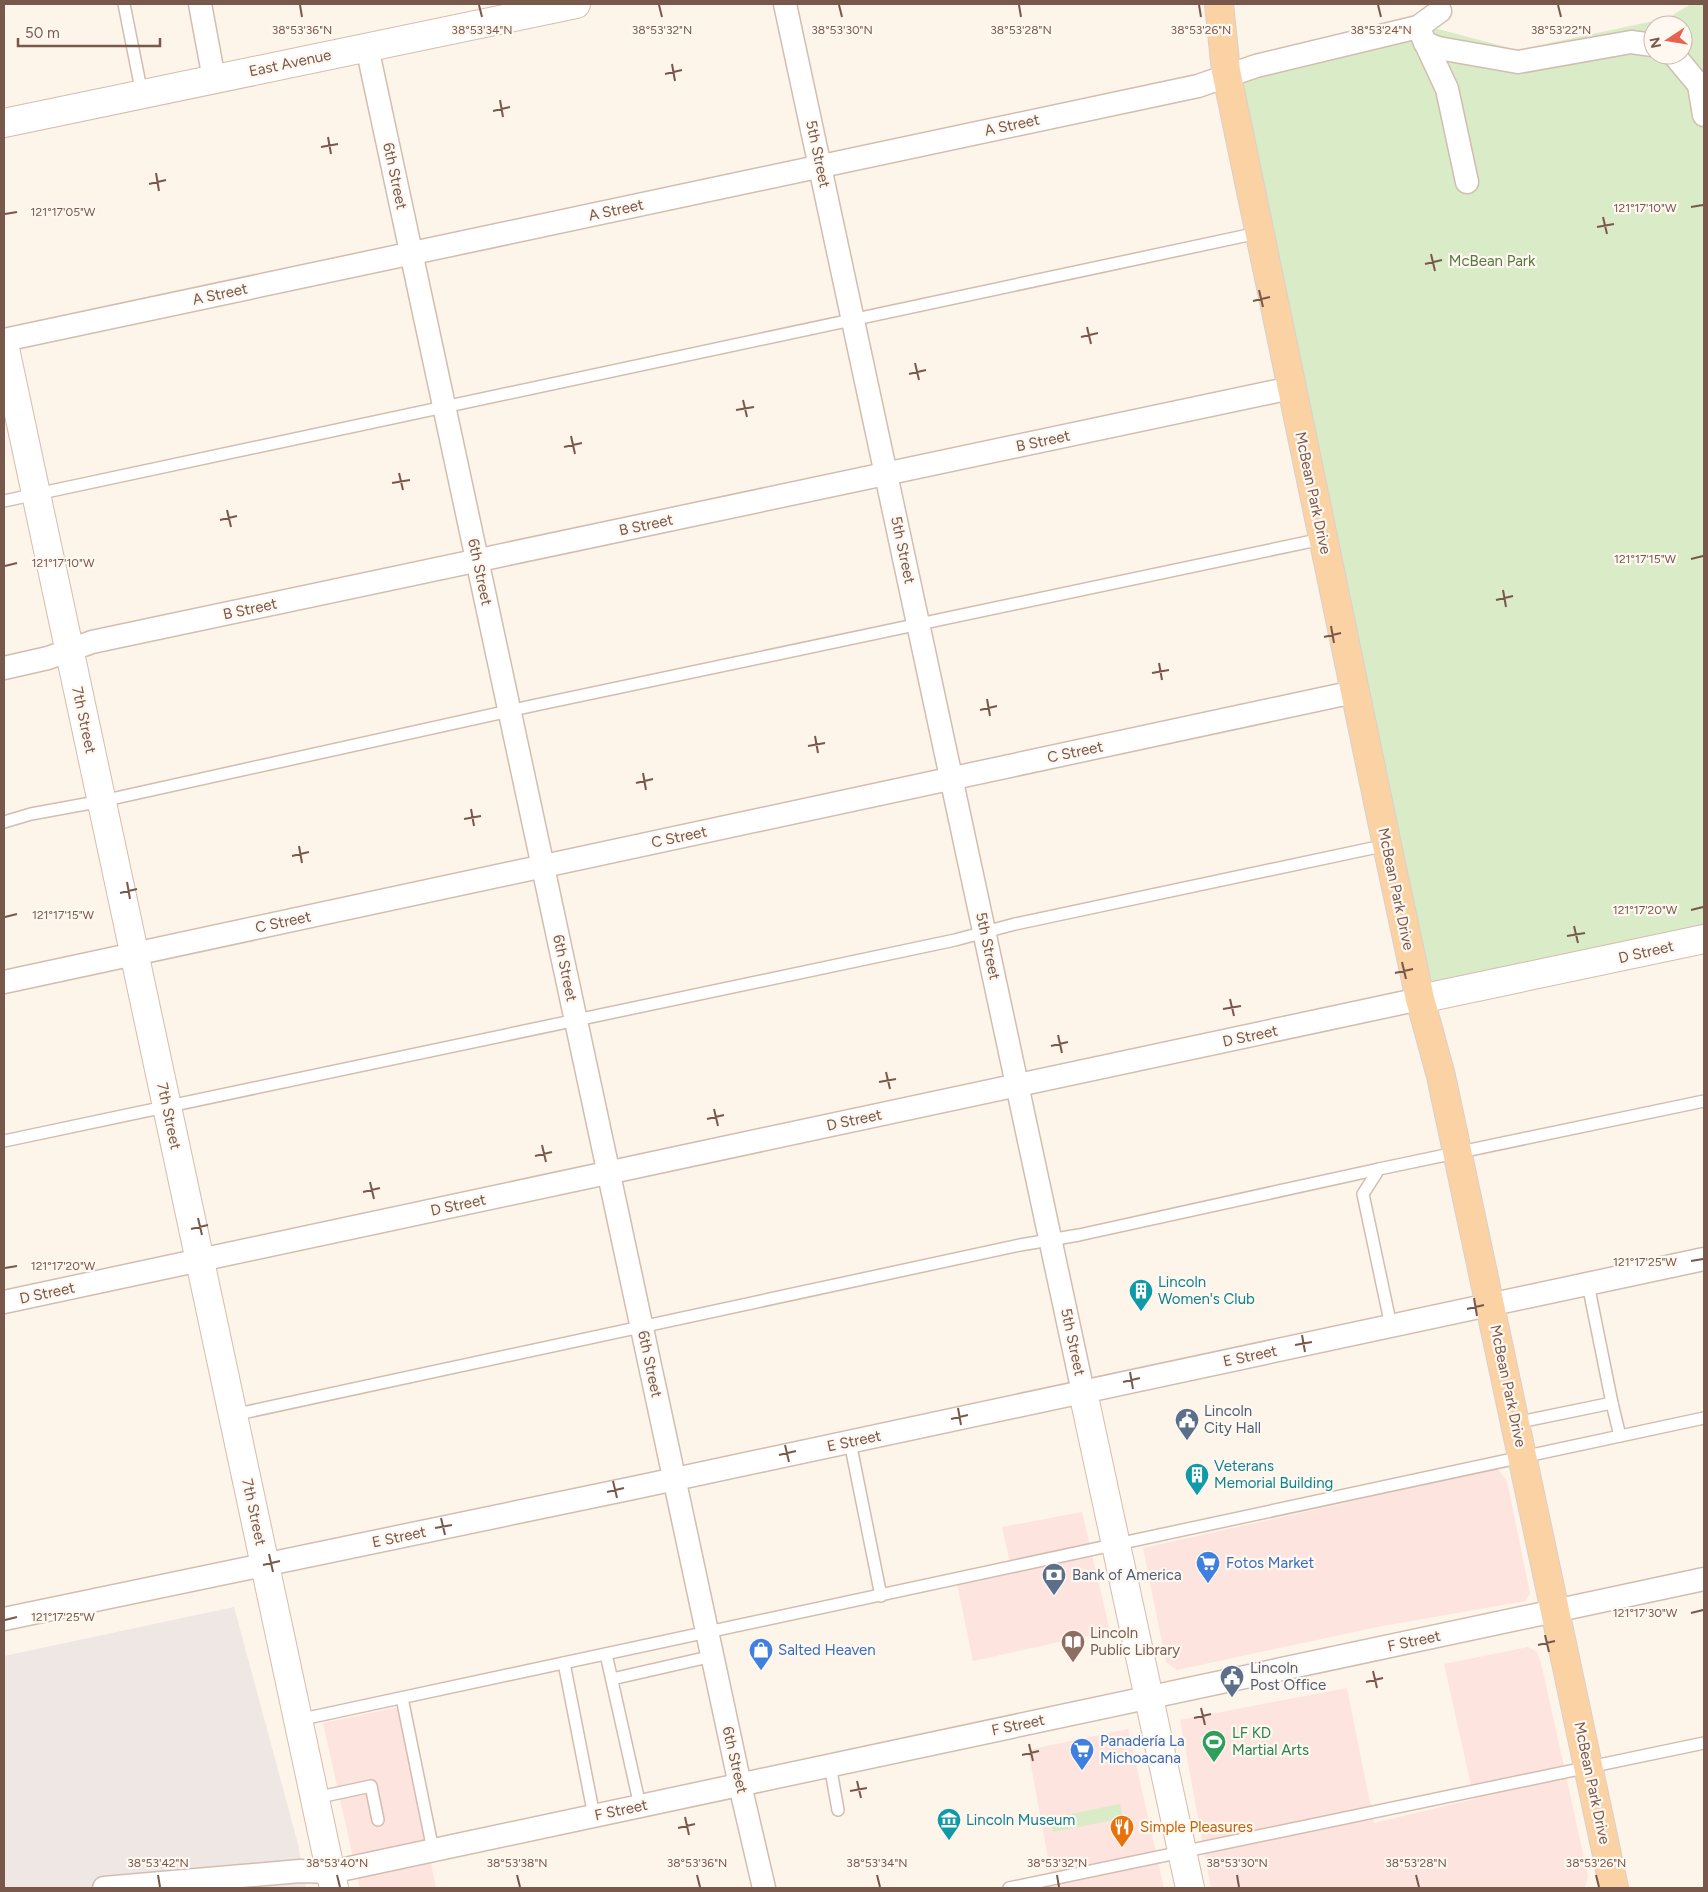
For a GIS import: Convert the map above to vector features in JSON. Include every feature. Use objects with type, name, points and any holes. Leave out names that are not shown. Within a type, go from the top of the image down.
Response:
[{"type":"main road","name":"McBean Park Drive","points":[[1219,4],[1226,75],[1386,845],[1420,999],[1441,1076],[1458,1153],[1614,1888]]},
{"type":"street","points":[[200,4],[214,80]]},
{"type":"street","name":"East Avenue","points":[[4,123],[576,4]]},
{"type":"street","name":"5th Street","points":[[785,4],[1190,1888]]},
{"type":"street","points":[[1421,35],[1440,11]]},
{"type":"street","points":[[1421,35],[1438,48],[1518,62],[1631,42],[1643,44]]},
{"type":"street","points":[[1421,35],[1447,89],[1467,182]]},
{"type":"street","name":"A Street","points":[[4,342],[1198,86],[1256,66],[1421,35]]},
{"type":"street","name":"6th Street","points":[[367,47],[712,1656],[764,1888]]},
{"type":"street","points":[[1683,65],[1699,85],[1704,115]]},
{"type":"street","name":"7th Street","points":[[4,342],[333,1880]]},
{"type":"street","name":"B Street","points":[[4,668],[48,658],[92,642],[1291,388]]},
{"type":"street","name":"C Street","points":[[4,982],[1354,692]]},
{"type":"street","name":"D Street","points":[[4,1302],[1704,939]]},
{"type":"street","name":"E Street","points":[[4,1619],[850,1442],[1704,1259]]},
{"type":"street","name":"F Street","points":[[104,1888],[286,1872],[333,1880],[433,1850],[1704,1579]]},
{"type":"lane","points":[[124,4],[142,94]]},
{"type":"lane","points":[[4,501],[1258,233]]},
{"type":"lane","points":[[4,822],[31,814],[102,801],[510,711],[1322,539]]},
{"type":"lane","points":[[4,1141],[576,1021],[1386,845]]},
{"type":"lane","points":[[233,1415],[1704,1100]]},
{"type":"lane","points":[[1379,1169],[1363,1194],[1391,1326]]},
{"type":"lane","points":[[1588,1284],[1620,1436]]},
{"type":"lane","points":[[1516,1423],[1612,1403]]},
{"type":"lane","points":[[298,1720],[1116,1546],[1704,1418]]},
{"type":"lane","points":[[850,1442],[881,1596]]},
{"type":"lane","points":[[606,1654],[640,1806]]},
{"type":"lane","points":[[612,1679],[712,1656]]},
{"type":"lane","points":[[564,1663],[594,1816]]},
{"type":"lane","points":[[402,1698],[433,1850]]},
{"type":"lane","points":[[1009,1888],[1704,1743]]},
{"type":"lane","points":[[830,1765],[838,1810]]},
{"type":"lane","points":[[315,1798],[371,1786],[378,1820]]},
{"type":"shaded area","points":[[1498,1469],[1507,1481],[1530,1594],[1525,1601],[1377,1627],[1177,1670],[1166,1662],[1143,1548]]},
{"type":"shaded area","points":[[1082,1512],[1110,1631],[973,1661],[957,1583],[1012,1571],[1002,1527]]},
{"type":"shaded area","points":[[234,1607],[298,1844],[306,1888],[4,1888],[4,1656]]},
{"type":"shaded area","points":[[1528,1647],[1537,1652],[1542,1667],[1588,1876],[1585,1888],[1211,1888],[1180,1720],[1347,1688],[1374,1823],[1474,1799],[1444,1664]]},
{"type":"shaded area","points":[[399,1707],[436,1888],[360,1888],[323,1723]]},
{"type":"shaded area","points":[[1128,1729],[1164,1888],[1035,1888],[1053,1884],[1028,1750]]},
{"type":"green space","name":"McBean Park","points":[[1691,4],[1704,4],[1704,934],[1430,992],[1236,71],[1423,25],[1517,50],[1643,23],[1643,65],[1693,65],[1693,15],[1673,15]]},
{"type":"green space","points":[[1120,1804],[1123,1818],[1053,1832],[1050,1818]]},
{"type":"place","name":"Lincoln Women's Club","points":[[1141,1312]]},
{"type":"place","name":"Lincoln City Hall","points":[[1187,1441]]},
{"type":"place","name":"Veterans Memorial Building","points":[[1197,1496]]},
{"type":"place","name":"Fotos Market","points":[[1208,1584]]},
{"type":"place","name":"Bank of America","points":[[1054,1596]]},
{"type":"place","name":"Lincoln Public Library","points":[[1073,1663]]},
{"type":"place","name":"Salted Heaven","points":[[761,1671]]},
{"type":"place","name":"Lincoln Post Office","points":[[1232,1698]]},
{"type":"place","name":"LF KD Martial Arts","points":[[1214,1763]]},
{"type":"place","name":"Panadería La Michoacana","points":[[1082,1771]]},
{"type":"place","name":"Lincoln Museum","points":[[949,1841]]},
{"type":"place","name":"Simple Pleasures","points":[[1122,1848]]}]
